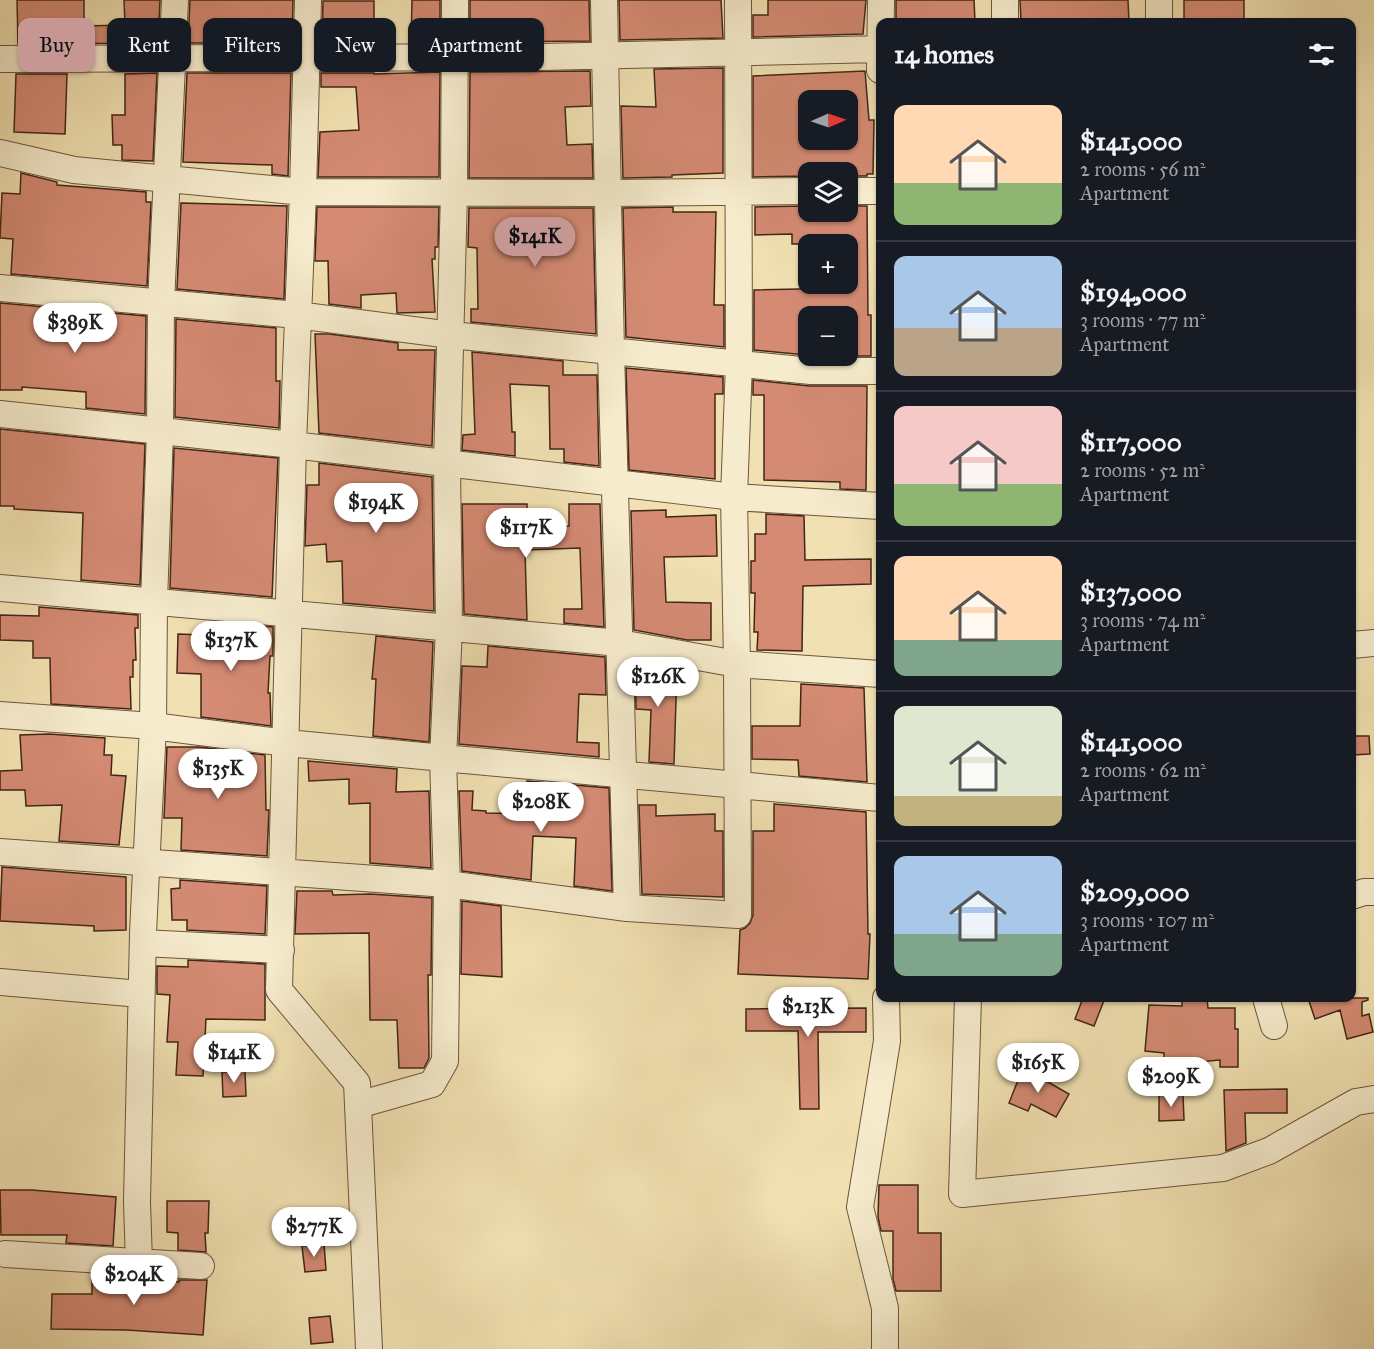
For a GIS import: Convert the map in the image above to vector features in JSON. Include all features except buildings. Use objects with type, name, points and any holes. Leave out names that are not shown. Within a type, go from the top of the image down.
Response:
[{"type":"street","points":[[174,18],[175,0]]},
{"type":"street","points":[[308,0],[293,445],[279,990],[357,1083],[369,1349]]},
{"type":"street","points":[[455,0],[455,18]]},
{"type":"street","points":[[604,0],[611,352],[627,908]]},
{"type":"street","points":[[0,852],[447,884],[627,908],[738,915],[734,497],[739,363],[738,0]]},
{"type":"street","points":[[881,0],[881,18]]},
{"type":"street","points":[[1005,0],[1005,18]]},
{"type":"street","points":[[1159,0],[1159,18]]},
{"type":"street","points":[[544,56],[876,49]]},
{"type":"street","points":[[191,58],[408,57]]},
{"type":"street","points":[[0,59],[107,58]]},
{"type":"street","points":[[138,1263],[141,994],[153,726],[161,304],[172,72]]},
{"type":"street","points":[[358,1105],[432,1084],[445,1061],[447,884],[443,758],[449,628],[447,464],[455,72]]},
{"type":"street","points":[[0,153],[74,170],[303,192],[798,191]]},
{"type":"street","points":[[858,191],[876,191]]},
{"type":"street","points":[[0,288],[297,315],[611,352],[811,371],[876,371]]},
{"type":"street","points":[[0,414],[293,445],[616,485],[734,497],[876,506]]},
{"type":"street","points":[[0,588],[620,643],[737,664],[876,674]]},
{"type":"street","points":[[1356,645],[1374,643]]},
{"type":"street","points":[[0,715],[153,726],[287,743],[876,798]]},
{"type":"street","points":[[1356,895],[1374,892]]},
{"type":"street","points":[[143,943],[280,950]]},
{"type":"street","points":[[0,982],[141,994]]},
{"type":"street","points":[[885,1349],[885,1308],[860,1207],[887,1041],[886,1002]]},
{"type":"street","points":[[968,1002],[962,1194],[1222,1168],[1269,1151],[1356,1102],[1374,1099]]},
{"type":"street","points":[[1267,1002],[1274,1026]]},
{"type":"street","points":[[5,1254],[201,1266]]}]
